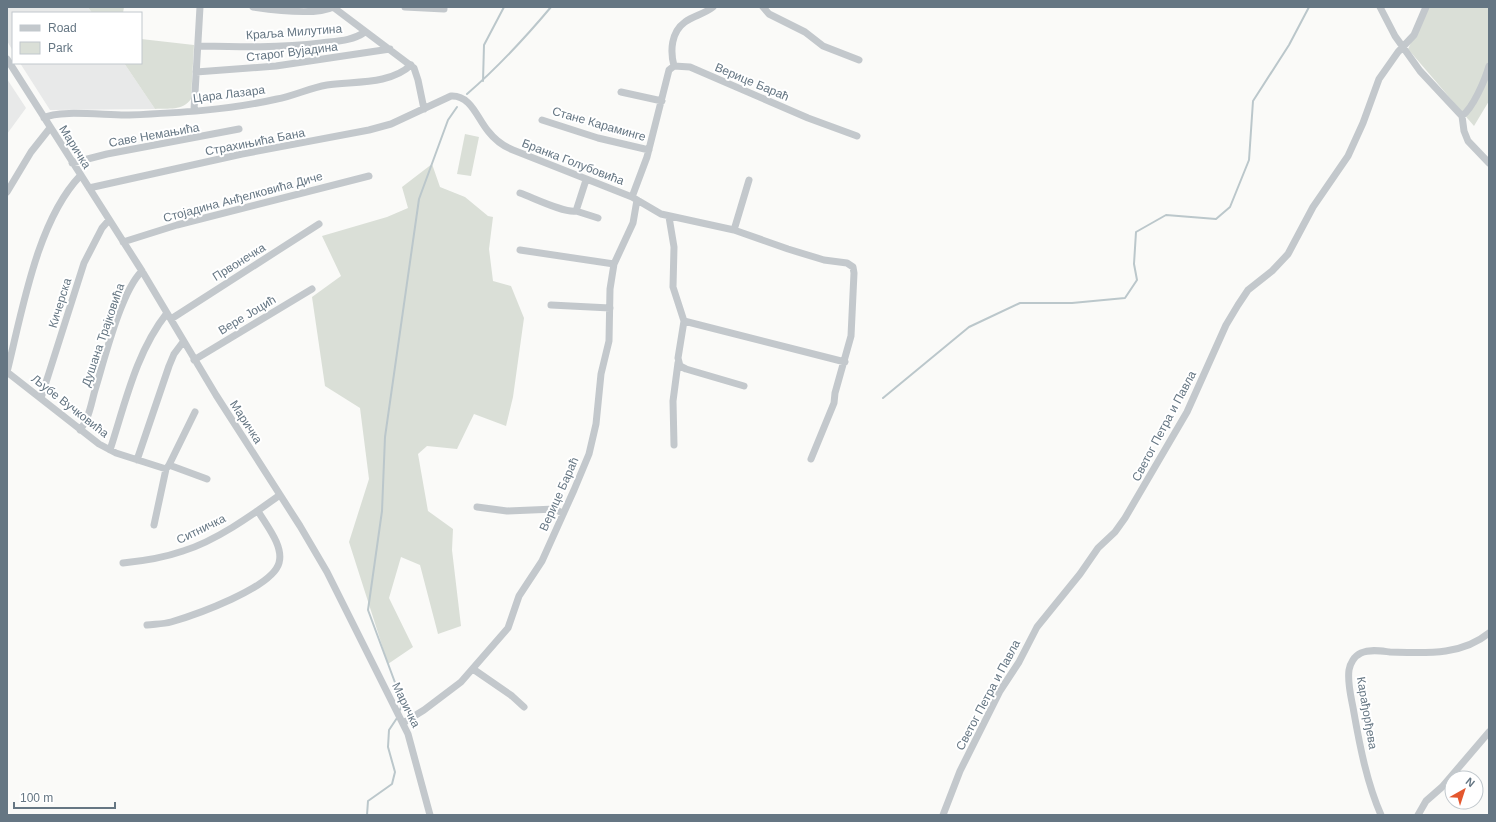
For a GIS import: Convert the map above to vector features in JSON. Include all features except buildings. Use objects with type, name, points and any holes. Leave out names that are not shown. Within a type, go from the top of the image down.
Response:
[{"type":"street","points":[[194,110],[200,7]]},
{"type":"street","points":[[253,7],[299,11],[321,10],[333,7],[411,65],[417,72],[424,109]]},
{"type":"street","points":[[405,7],[444,9]]},
{"type":"street","points":[[674,66],[672,47],[677,30],[684,22],[712,7]]},
{"type":"street","points":[[763,7],[769,14],[805,32],[824,46],[859,60]]},
{"type":"street","points":[[1380,7],[1395,36],[1420,71],[1462,116],[1464,131],[1468,141],[1489,163]]},
{"type":"street","name":"Светог Петра и Павла","points":[[943,815],[960,771],[1000,691],[1019,662],[1037,627],[1080,574],[1098,548],[1115,532],[1125,518],[1187,412],[1226,325],[1248,290],[1272,271],[1288,254],[1312,208],[1350,152],[1379,80],[1416,31],[1426,7]]},
{"type":"street","name":"Краља Милутина","points":[[198,46],[297,46],[347,40],[365,32]]},
{"type":"street","name":"Старог Вујадина","points":[[196,72],[276,66],[390,49]]},
{"type":"street","name":"Маричка","points":[[7,58],[80,176],[142,271],[183,342],[280,495],[338,592],[402,721],[415,754],[430,815]]},
{"type":"street","name":"Цара Лазара","points":[[44,118],[57,114],[127,116],[258,103],[278,99],[312,88],[390,77],[404,72],[411,65]]},
{"type":"street","name":"Верице Бараћ","points":[[402,721],[413,718],[450,691],[473,669],[508,628],[519,596],[542,561],[562,513],[582,473],[594,434],[601,374],[609,341],[614,264],[633,223],[634,198],[649,150],[669,70],[674,66],[690,67],[808,118],[857,136]]},
{"type":"street","points":[[1462,116],[1467,112],[1479,90],[1489,66]]},
{"type":"street","points":[[621,92],[662,101]]},
{"type":"street","name":"Бранка Голубовића","points":[[424,109],[451,96],[460,96],[470,104],[489,133],[505,147],[634,198],[669,217],[734,230],[788,249],[852,266],[854,273],[851,336],[845,362]]},
{"type":"street","name":"Страхињића Бана","points":[[88,188],[242,154],[351,134],[391,124],[424,109]]},
{"type":"street","name":"Стане Караминге","points":[[542,120],[598,138],[649,150]]},
{"type":"street","points":[[7,192],[15,176],[31,152],[50,128]]},
{"type":"street","name":"Саве Немањића","points":[[72,163],[107,154],[239,129]]},
{"type":"street","points":[[7,372],[29,285],[45,237],[65,196],[80,176]]},
{"type":"street","name":"Стојадина Анђелковића Диче","points":[[123,242],[177,225],[369,176]]},
{"type":"street","points":[[576,211],[586,180]]},
{"type":"street","points":[[734,230],[749,180]]},
{"type":"street","points":[[520,193],[562,210],[570,212],[576,211],[598,218]]},
{"type":"street","points":[[669,217],[674,247],[673,287],[684,321],[673,401],[674,446]]},
{"type":"street","name":"Кичерска","points":[[41,398],[84,263],[102,228],[109,220]]},
{"type":"street","name":"Првонечка","points":[[169,316],[319,224]]},
{"type":"street","points":[[520,250],[614,264]]},
{"type":"street","name":"Душана Трајковића","points":[[80,430],[86,421],[105,357],[126,297],[134,280],[142,271]]},
{"type":"street","name":"Вере Јоцић","points":[[194,360],[312,289]]},
{"type":"street","points":[[551,305],[610,308]]},
{"type":"street","points":[[110,450],[141,356],[150,338],[169,316]]},
{"type":"street","points":[[684,321],[845,362],[832,408],[811,459]]},
{"type":"street","points":[[137,460],[169,366],[174,354],[183,342]]},
{"type":"street","points":[[678,363],[686,369],[744,386]]},
{"type":"street","name":"Љубе Вучковића","points":[[7,372],[80,430],[110,450],[137,460],[207,479]]},
{"type":"street","points":[[154,525],[167,467],[196,412]]},
{"type":"street","name":"Ситничка","points":[[123,563],[146,561],[184,551],[213,538],[258,511],[280,495]]},
{"type":"street","points":[[477,507],[507,511],[555,509],[562,513]]},
{"type":"street","points":[[147,625],[169,622],[221,604],[248,590],[275,572],[279,564],[279,550],[258,511]]},
{"type":"street","name":"Карађорђева","points":[[1381,815],[1368,777],[1356,722],[1349,676],[1353,661],[1359,654],[1372,651],[1419,653],[1458,650],[1473,644],[1489,633]]},
{"type":"street","points":[[473,669],[512,696],[524,707]]},
{"type":"street","points":[[1418,815],[1426,801],[1442,786],[1489,732]]},
{"type":"shaded area","points":[[7,7],[88,7],[91,12],[12,12],[12,49],[7,41]]},
{"type":"shaded area","points":[[21,64],[125,64],[155,109],[50,110]]},
{"type":"shaded area","points":[[7,79],[26,108],[7,134]]},
{"type":"green space","points":[[88,7],[124,7],[123,12],[91,12]]},
{"type":"green space","points":[[1428,7],[1489,7],[1489,101],[1474,126],[1408,49]]},
{"type":"green space","points":[[142,39],[194,45],[191,99],[188,103],[180,107],[155,109],[125,64],[142,64]]},
{"type":"green space","points":[[465,134],[479,137],[471,176],[457,174]]},
{"type":"green space","points":[[432,164],[440,187],[465,197],[488,216],[493,217],[489,249],[493,281],[511,286],[524,318],[513,397],[506,426],[474,414],[457,449],[427,446],[418,454],[428,511],[453,529],[452,550],[461,626],[438,634],[420,565],[401,557],[389,598],[413,647],[388,664],[349,542],[369,479],[360,408],[325,386],[312,297],[341,276],[322,236],[387,217],[408,208],[402,187]]},
{"type":"waterway","points":[[483,81],[484,45],[504,7]]},
{"type":"waterway","points":[[467,94],[489,74],[551,7]]},
{"type":"waterway","points":[[883,398],[969,327],[1020,303],[1072,303],[1125,298],[1137,280],[1134,264],[1136,232],[1166,215],[1216,219],[1230,207],[1249,160],[1253,101],[1289,45],[1309,7]]},
{"type":"waterway","points":[[399,712],[401,707],[400,696],[368,610],[382,511],[385,437],[419,199],[448,120],[457,107]]},
{"type":"waterway","points":[[367,815],[368,801],[392,784],[395,772],[388,747],[389,730],[397,718]]}]
